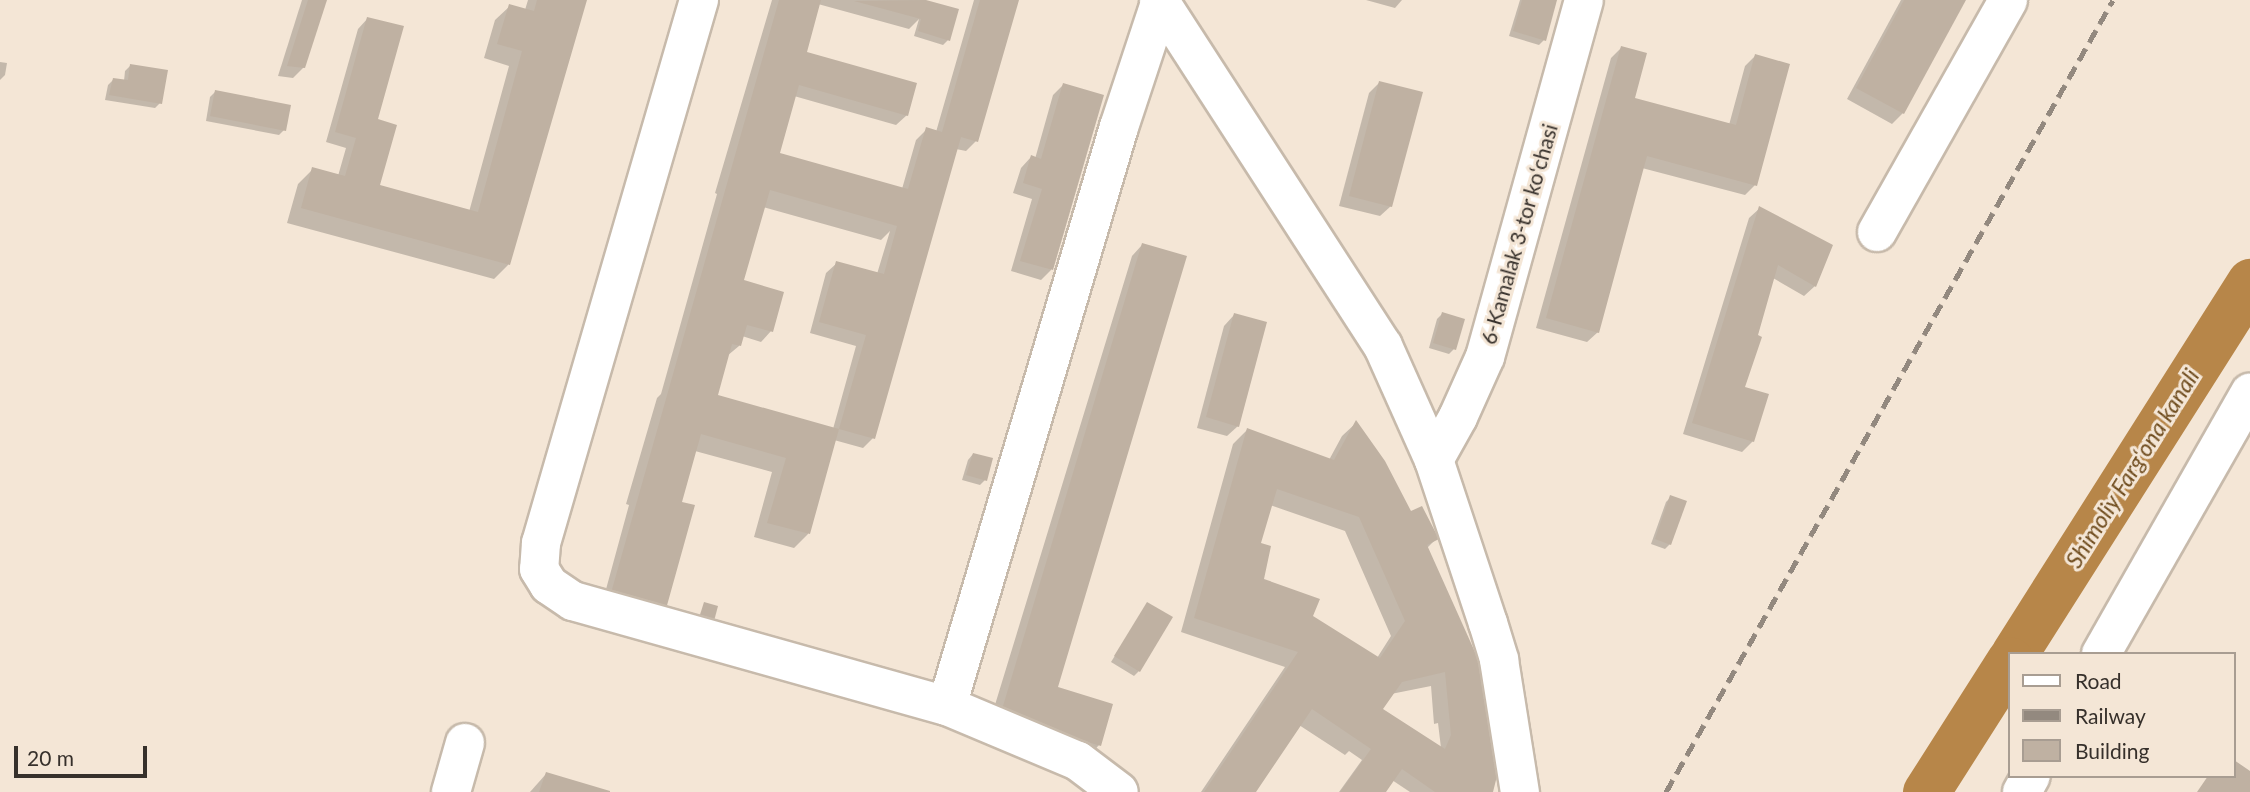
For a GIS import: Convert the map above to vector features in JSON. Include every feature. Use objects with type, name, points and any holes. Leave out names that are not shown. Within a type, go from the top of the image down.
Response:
[{"type":"street","points":[[699,0],[541,542],[539,569],[550,585],[573,601],[947,706],[1078,761],[1119,792]]},
{"type":"street","name":"6-Kamalak 3-tor koʻchasi","points":[[1434,460],[1458,417],[1485,357],[1584,0]]},
{"type":"street","points":[[1877,232],[2008,0]]},
{"type":"street","points":[[947,706],[1119,127],[1160,1]]},
{"type":"street","points":[[1160,1],[1383,346],[1434,460],[1499,660],[1520,792]]},
{"type":"street","points":[[2102,652],[2250,393]]},
{"type":"street","points":[[451,792],[465,743]]},
{"type":"building","points":[[308,0],[327,0],[305,68],[287,66]]},
{"type":"building","points":[[537,0],[587,0],[510,265],[301,208],[312,167],[345,176],[356,138],[335,132],[367,17],[404,26],[378,119],[397,125],[380,185],[478,212],[522,51],[497,44],[509,4],[534,11]]},
{"type":"building","points":[[779,0],[821,0],[807,52],[917,83],[908,116],[799,85],[780,153],[908,189],[926,127],[942,132],[980,0],[1019,0],[978,142],[961,137],[875,439],[839,429],[810,534],[767,523],[786,458],[701,434],[682,502],[695,505],[666,609],[611,593]],"holes":[[[770,190],[897,226],[884,274],[836,261],[819,322],[866,335],[839,429],[718,395],[732,344],[741,346],[747,325],[773,332],[784,292],[744,280]]]},
{"type":"building","points":[[926,0],[959,9],[950,41],[918,31],[921,19],[854,1]]},
{"type":"building","points":[[1522,0],[1557,0],[1546,41],[1513,31]]},
{"type":"building","points":[[1904,0],[1966,0],[1904,114],[1856,88]]},
{"type":"building","points":[[1621,46],[1647,53],[1635,98],[1736,125],[1755,54],[1790,64],[1757,186],[1647,156],[1599,333],[1546,318]]},
{"type":"building","points":[[130,64],[168,70],[162,104],[109,95],[113,78],[128,80]]},
{"type":"building","points":[[1379,81],[1423,92],[1392,207],[1349,196]]},
{"type":"building","points":[[1063,83],[1104,95],[1053,270],[1020,261],[1042,189],[1023,183],[1031,155],[1041,159]]},
{"type":"building","points":[[215,90],[291,105],[286,131],[210,116]]},
{"type":"building","points":[[1759,206],[1833,245],[1816,287],[1778,265],[1758,335],[1762,337],[1745,387],[1769,394],[1754,442],[1692,423]]},
{"type":"building","points":[[1142,243],[1187,256],[1058,687],[1113,704],[1101,746],[1000,716]]},
{"type":"building","points":[[1442,312],[1465,319],[1456,350],[1433,343]]},
{"type":"building","points":[[1234,313],[1267,322],[1239,427],[1206,417]]},
{"type":"building","points":[[1356,420],[1385,461],[1411,511],[1422,506],[1439,539],[1427,545],[1475,652],[1488,651],[1497,776],[1493,792],[1435,792],[1402,769],[1386,792],[1340,792],[1371,749],[1312,709],[1256,792],[1204,792],[1298,652],[1194,618],[1247,428],[1334,460]],"holes":[[[1277,489],[1359,517],[1405,621],[1380,658],[1313,616],[1320,599],[1264,579],[1271,546],[1261,543]],[[1445,672],[1451,735],[1445,749],[1383,709],[1402,682]]]},
{"type":"building","points":[[973,453],[993,458],[987,481],[966,475]]},
{"type":"building","points":[[1670,495],[1687,501],[1671,545],[1655,539]]},
{"type":"building","points":[[704,602],[718,606],[713,625],[698,621]]},
{"type":"building","points":[[1147,602],[1173,617],[1140,672],[1114,656]]},
{"type":"building","points":[[2236,761],[2250,771],[2250,792],[2197,792],[2207,778],[2236,778]]},
{"type":"building","points":[[546,772],[610,791],[610,792],[539,792]]},
{"type":"waterway","name":"Shimoliy Fargʻona kanali","points":[[2015,652],[2250,282]]},
{"type":"waterway","name":"Shimoliy Fargʻona kanali","points":[[1926,792],[2008,663]]},
{"type":"railway","points":[[1666,792],[2113,0]]}]
